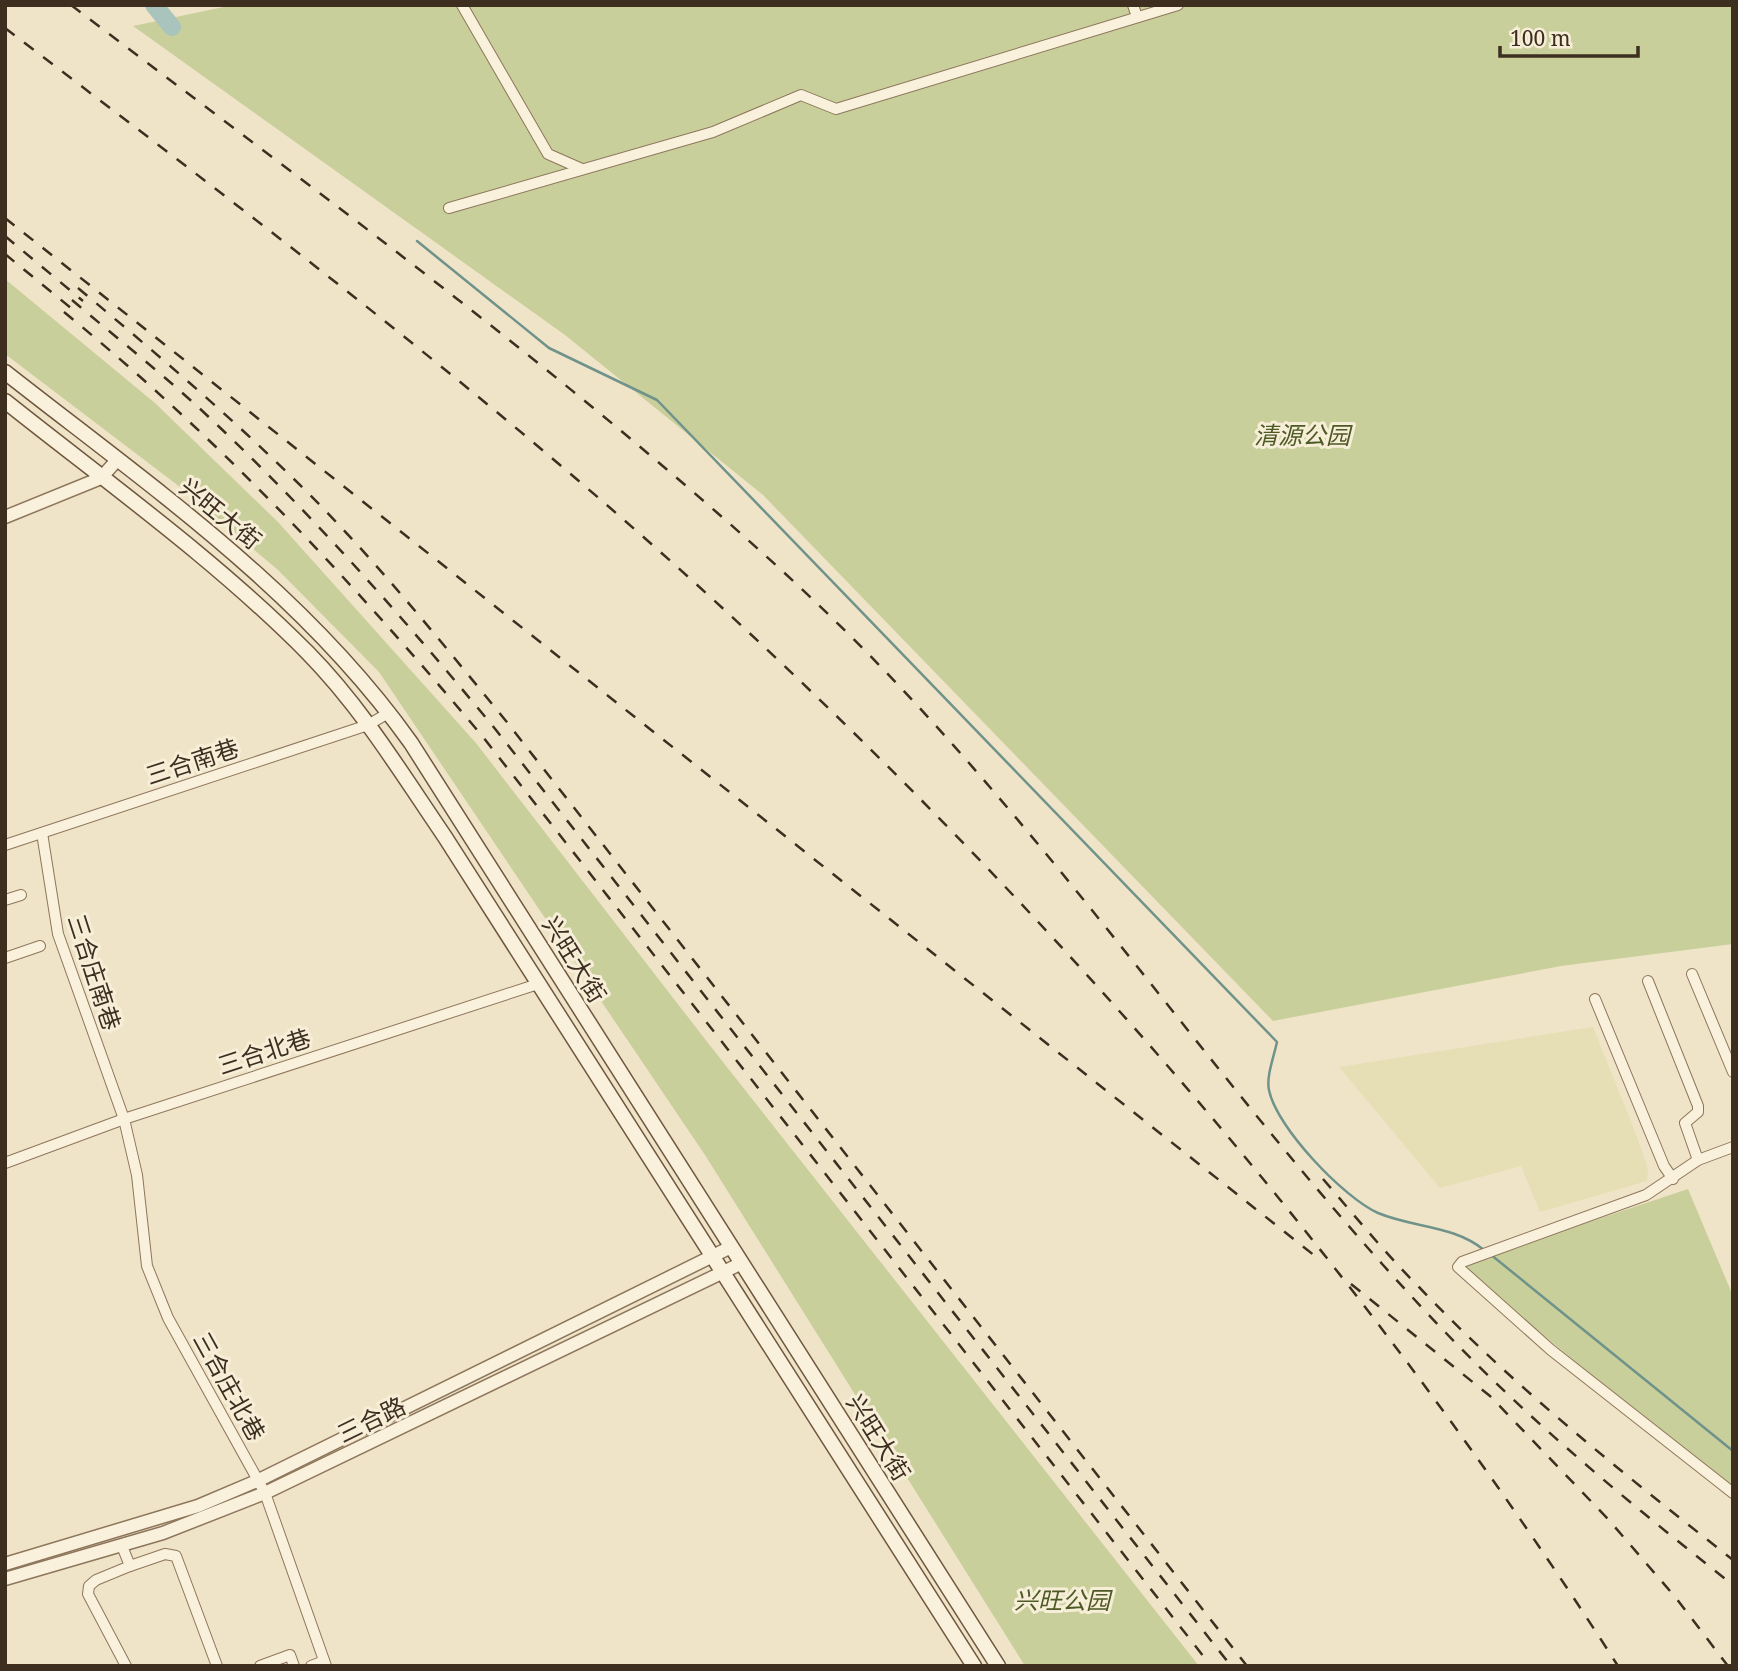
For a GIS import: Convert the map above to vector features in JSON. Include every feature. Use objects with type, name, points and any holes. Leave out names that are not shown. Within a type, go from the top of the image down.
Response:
[{"type":"main road","name":"兴旺大街","points":[[5,372],[208,529],[285,596],[373,689],[998,1666]]},
{"type":"main road","name":"兴旺大街","points":[[5,401],[184,541],[300,645],[368,725],[445,837],[974,1666]]},
{"type":"street","points":[[462,5],[548,154],[582,169]]},
{"type":"street","points":[[1133,5],[1137,17]]},
{"type":"street","points":[[449,208],[738,123],[801,95],[836,108],[1178,5]]},
{"type":"street","points":[[5,517],[101,478],[117,460]]},
{"type":"street","name":"三合南巷","points":[[5,845],[368,725],[390,712]]},
{"type":"street","name":"三合庄南巷","points":[[42,833],[58,934],[124,1119]]},
{"type":"street","points":[[5,900],[20,895]]},
{"type":"street","points":[[5,958],[40,946]]},
{"type":"street","points":[[1692,974],[1733,1072]]},
{"type":"street","points":[[1648,981],[1698,1105],[1698,1112],[1685,1123],[1698,1160]]},
{"type":"street","name":"三合北巷","points":[[5,1163],[124,1119],[538,984]]},
{"type":"street","points":[[1595,999],[1664,1166],[1673,1179]]},
{"type":"street","name":"三合庄北巷","points":[[124,1119],[137,1175],[148,1266],[156,1289],[168,1318],[265,1493],[325,1663]]},
{"type":"street","points":[[1733,1147],[1698,1160],[1646,1195],[1462,1262],[1458,1267],[1551,1350],[1733,1493]]},
{"type":"street","name":"三合路","points":[[5,1564],[198,1506],[259,1480],[731,1247]]},
{"type":"street","name":"三合路","points":[[5,1579],[122,1546],[265,1493],[742,1264]]},
{"type":"street","points":[[122,1546],[130,1566]]},
{"type":"street","points":[[126,1666],[88,1594],[89,1586],[96,1580],[165,1554],[177,1556],[217,1666]]},
{"type":"street","points":[[260,1666],[289,1655],[294,1666]]},
{"type":"street","points":[[311,1666],[325,1663]]},
{"type":"shaded area","points":[[1593,1027],[1636,1134],[1648,1169],[1647,1181],[1540,1212],[1521,1166],[1440,1188],[1339,1067]]},
{"type":"green space","name":"清源公园","points":[[233,5],[1733,5],[1733,944],[1561,966],[1273,1021],[763,495],[565,335],[133,26]]},
{"type":"green space","name":"兴旺公园","points":[[5,279],[155,403],[278,522],[476,743],[708,1043],[1199,1666],[1025,1666],[705,1155],[379,672],[278,570],[180,487],[5,354]]},
{"type":"green space","points":[[1688,1189],[1733,1296],[1733,1494],[1460,1265]]},
{"type":"waterway","points":[[154,5],[172,27]]},
{"type":"waterway","points":[[417,241],[549,348],[657,400],[1277,1042],[1269,1079],[1274,1105],[1284,1123],[1330,1177],[1378,1213],[1446,1231],[1484,1250]]},
{"type":"waterway","points":[[1490,1254],[1733,1451]]},
{"type":"railway","points":[[71,5],[553,375],[693,492],[800,587],[901,688],[972,766],[1306,1175],[1446,1333],[1514,1400],[1585,1464],[1733,1585]]},
{"type":"railway","points":[[5,28],[288,245],[475,394],[656,548],[867,745],[1102,991],[1214,1120],[1322,1251],[1425,1386],[1524,1525],[1618,1666]]},
{"type":"railway","points":[[5,218],[1315,1256]]},
{"type":"railway","points":[[5,236],[83,301]]},
{"type":"railway","points":[[5,254],[77,313]]},
{"type":"railway","points":[[78,288],[252,439],[334,520],[410,604],[506,721],[1247,1666]]},
{"type":"railway","points":[[72,300],[179,390],[251,457],[324,532],[429,650],[496,730],[1231,1666]]},
{"type":"railway","points":[[64,312],[232,462],[335,568],[434,679],[483,737],[1211,1666]]},
{"type":"railway","points":[[1323,1179],[1406,1274],[1493,1360],[1611,1462],[1733,1560]]},
{"type":"railway","points":[[1351,1284],[1490,1396],[1608,1519],[1676,1598],[1728,1666]]}]
